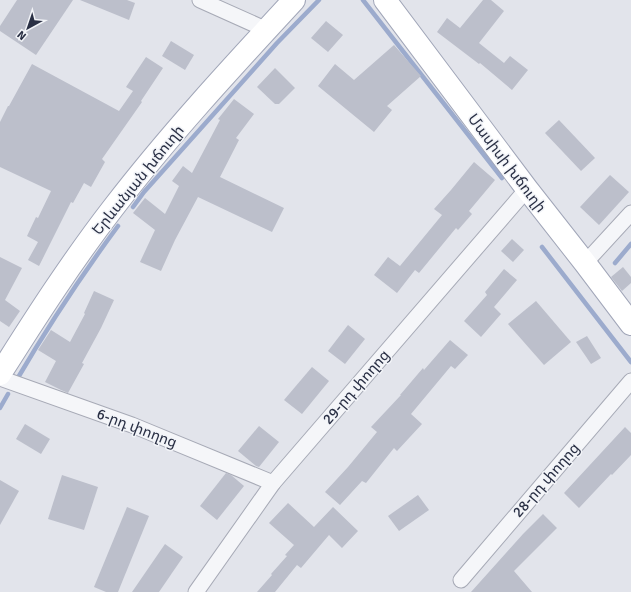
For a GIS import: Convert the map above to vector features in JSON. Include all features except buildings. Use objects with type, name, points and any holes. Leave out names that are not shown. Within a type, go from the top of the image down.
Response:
[{"type":"main road","name":"Երևանյան խճուղի","points":[[0,374],[55,289],[112,209],[142,171],[202,101],[294,0]]},
{"type":"main road","name":"Մասիսի խճուղի","points":[[385,0],[631,324]]},
{"type":"street","points":[[200,0],[267,30]]},
{"type":"street","name":"29-րդ փողոց","points":[[196,592],[273,484],[527,189]]},
{"type":"street","points":[[585,263],[631,213]]},
{"type":"street","name":"6-րդ փողոց","points":[[0,378],[132,425],[273,484]]},
{"type":"street","name":"28-րդ փողոց","points":[[461,580],[631,381]]},
{"type":"waterway","points":[[133,207],[144,192],[277,43],[319,0]]},
{"type":"waterway","points":[[363,0],[502,178]]},
{"type":"waterway","points":[[16,381],[65,302],[118,226]]},
{"type":"waterway","points":[[615,263],[631,244]]},
{"type":"waterway","points":[[542,247],[631,362]]},
{"type":"waterway","points":[[0,408],[8,394]]}]
